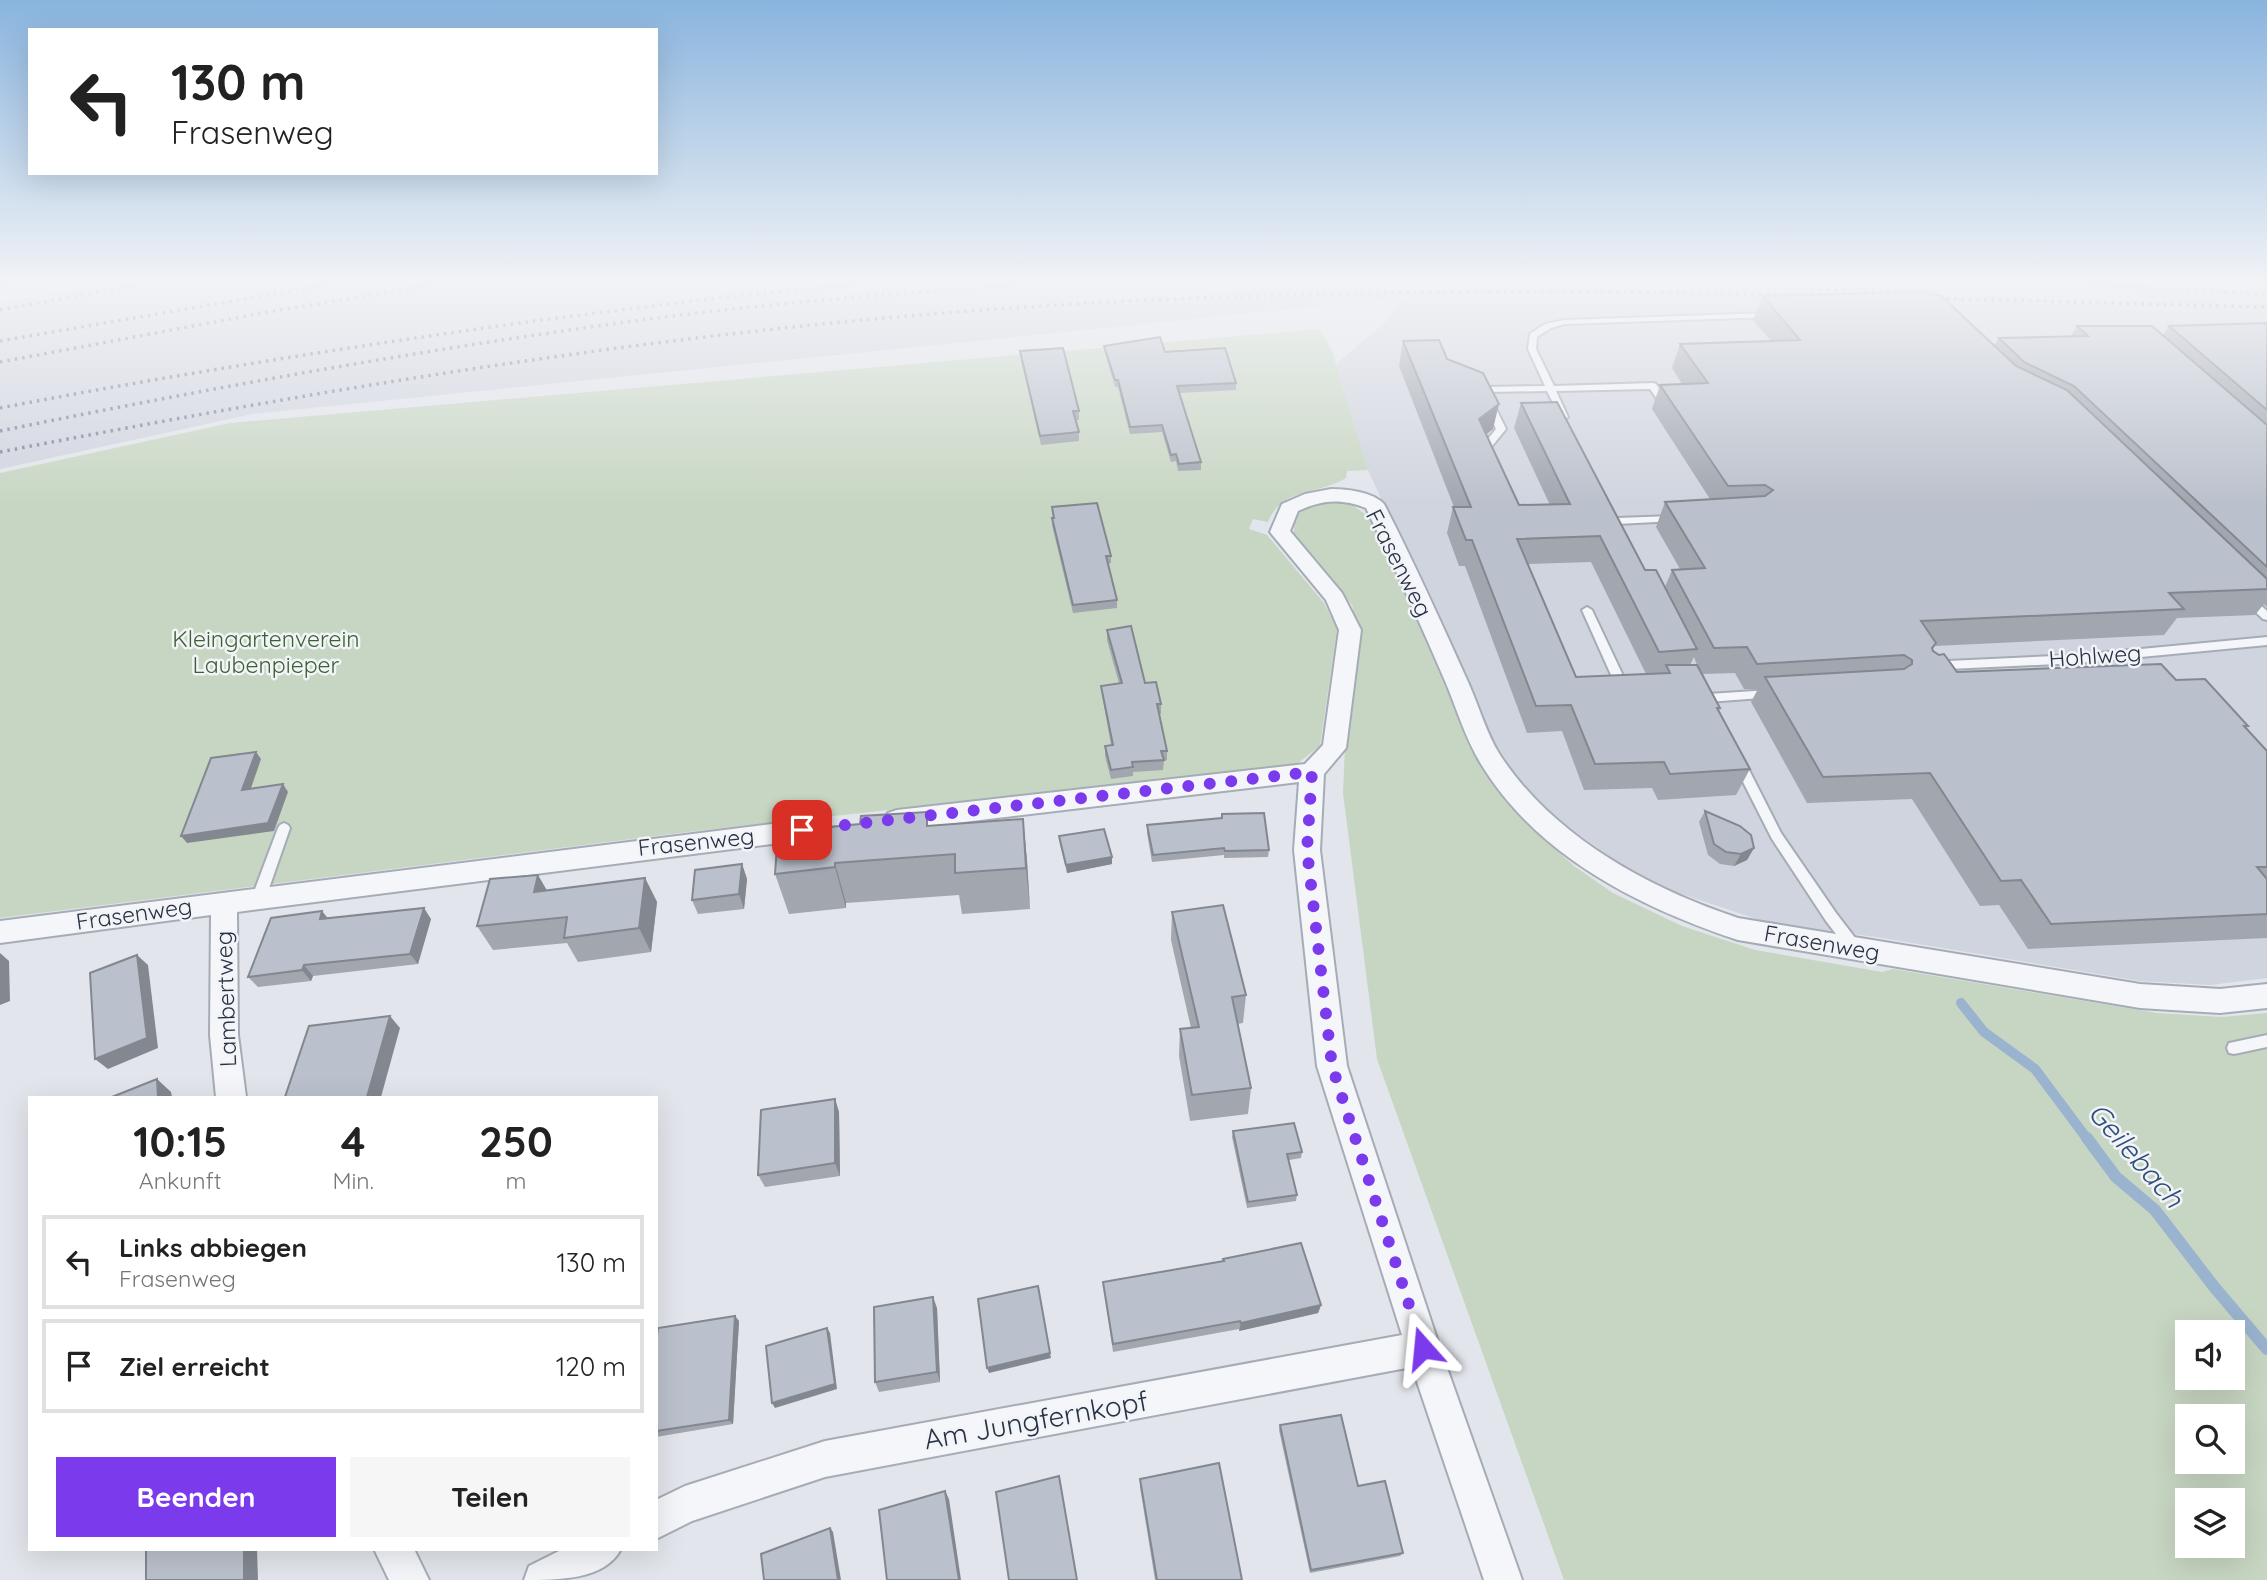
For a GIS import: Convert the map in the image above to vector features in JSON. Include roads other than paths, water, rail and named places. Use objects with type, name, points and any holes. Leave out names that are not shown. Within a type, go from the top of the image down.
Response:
[{"type":"street","name":"Frasenweg","points":[[1312,772],[1334,748],[1350,630],[1335,598],[1280,532],[1289,508],[1314,495],[1348,494],[1374,504],[1493,764],[1528,805],[1593,862],[1657,899],[1692,915],[1738,929],[2140,996],[2220,1001],[2267,996]]},
{"type":"street","points":[[868,823],[1312,772],[1307,850],[1332,1066],[1423,1348],[1503,1580]]},
{"type":"street","name":"Frasenweg","points":[[0,932],[259,897],[842,826]]},
{"type":"street","name":"Lambertweg","points":[[224,902],[224,1035],[231,1096]]},
{"type":"street","name":"Am Jungfernkopf","points":[[658,1519],[685,1505],[825,1459],[1423,1348]]},
{"type":"street","points":[[394,1551],[410,1580]]},
{"type":"street","points":[[543,1580],[598,1551]]},
{"type":"lane","points":[[1535,357],[1568,424]]},
{"type":"lane","points":[[1488,463],[1483,451],[1501,429],[1482,390],[1653,386],[1663,401]]},
{"type":"lane","points":[[1611,509],[1623,533]]},
{"type":"lane","points":[[1618,521],[1686,519]]},
{"type":"lane","points":[[2238,589],[2267,617]]},
{"type":"lane","points":[[1587,610],[1622,686],[1635,686]]},
{"type":"lane","name":"Hohlweg","points":[[1924,675],[1948,665],[2078,659],[2267,641]]},
{"type":"lane","points":[[1701,684],[1714,711]]},
{"type":"lane","points":[[1708,698],[1784,694]]},
{"type":"lane","points":[[1732,748],[1776,836],[1856,950]]},
{"type":"lane","points":[[259,897],[284,828]]},
{"type":"lane","points":[[2234,1048],[2267,1041]]},
{"type":"waterway","name":"Geilebach","points":[[1961,1003],[1984,1032],[2035,1069],[2088,1140]]},
{"type":"waterway","name":"Geilebach","points":[[2087,1138],[2116,1177],[2155,1210],[2215,1288],[2267,1349]]},
{"type":"railway","points":[[0,362],[28,357]]},
{"type":"railway","points":[[0,408],[293,357]]},
{"type":"railway","points":[[0,431],[400,357]]},
{"type":"railway","points":[[0,452],[326,392],[554,357]]},
{"type":"park label","name":"Kleingartenverein Laubenpieper","points":[[266,652]]}]
